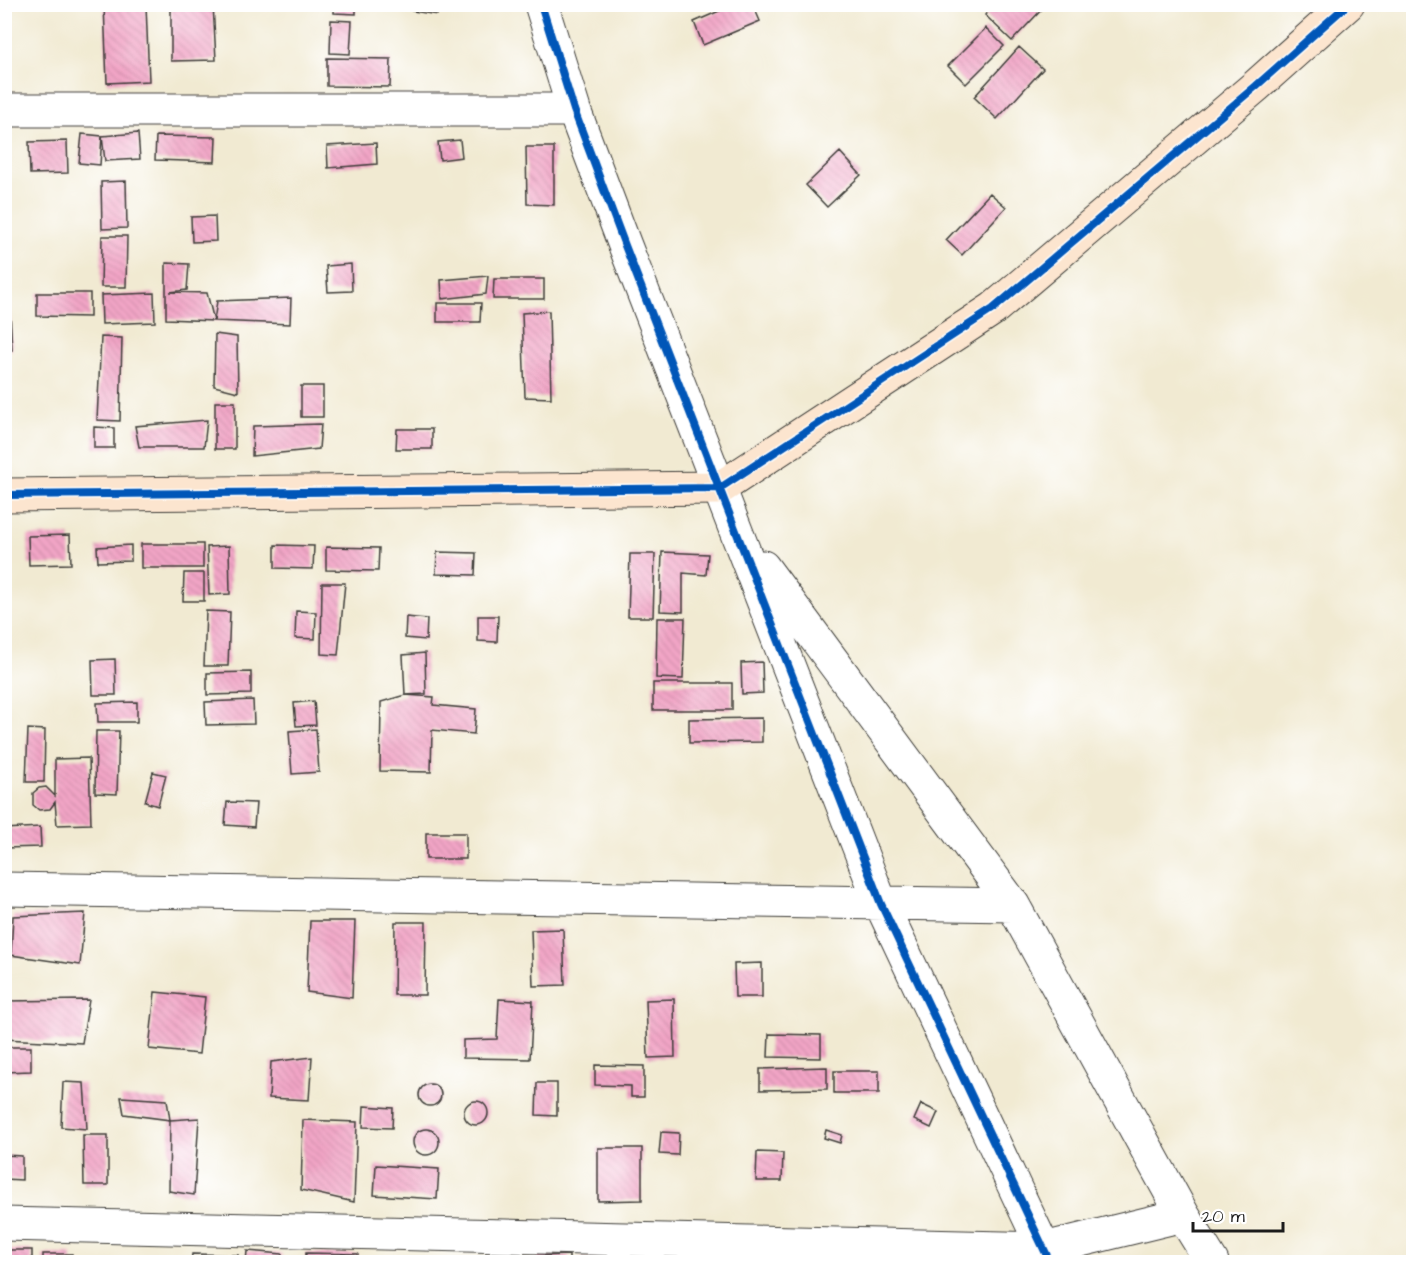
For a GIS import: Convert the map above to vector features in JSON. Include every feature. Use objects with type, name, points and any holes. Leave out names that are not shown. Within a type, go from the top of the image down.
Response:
[{"type":"street","points":[[541,4],[573,110],[881,904],[1047,1256]]},
{"type":"street","points":[[4,495],[720,489],[993,309],[1256,86],[1348,4]]},
{"type":"street","points":[[4,110],[573,110]]},
{"type":"street","points":[[736,531],[1013,905],[1183,1215],[1212,1263]]},
{"type":"street","points":[[4,889],[1013,905]]},
{"type":"street","points":[[4,1224],[1047,1256],[1183,1215]]},
{"type":"building","points":[[171,4],[213,4],[216,60],[171,61]]},
{"type":"building","points":[[413,4],[438,4],[437,15],[412,11]]},
{"type":"building","points":[[994,4],[1047,4],[1012,41],[985,15]]},
{"type":"building","points":[[104,5],[146,5],[149,81],[107,83]]},
{"type":"building","points":[[334,5],[356,5],[356,14],[334,13]]},
{"type":"building","points":[[733,5],[753,5],[760,21],[703,45],[694,22]]},
{"type":"building","points":[[331,20],[352,21],[350,54],[330,53]]},
{"type":"building","points":[[986,28],[1004,46],[966,84],[948,66]]},
{"type":"building","points":[[1019,47],[1043,69],[997,119],[974,97]]},
{"type":"building","points":[[327,58],[391,59],[390,87],[327,86]]},
{"type":"building","points":[[138,133],[140,159],[105,161],[102,136]]},
{"type":"building","points":[[82,134],[102,136],[100,165],[79,163]]},
{"type":"building","points":[[156,136],[216,137],[215,162],[155,160]]},
{"type":"building","points":[[460,140],[462,157],[440,160],[438,142]]},
{"type":"building","points":[[67,141],[68,173],[30,174],[29,142]]},
{"type":"building","points":[[376,143],[377,164],[328,168],[327,146]]},
{"type":"building","points":[[526,147],[554,147],[554,205],[527,204]]},
{"type":"building","points":[[840,152],[861,175],[827,207],[806,185]]},
{"type":"building","points":[[126,181],[127,228],[102,229],[101,182]]},
{"type":"building","points":[[990,193],[1006,207],[962,255],[946,240]]},
{"type":"building","points":[[215,216],[216,241],[192,242],[191,217]]},
{"type":"building","points":[[102,236],[127,236],[126,287],[101,287]]},
{"type":"building","points":[[166,263],[189,264],[187,290],[170,292],[207,293],[214,321],[166,319]]},
{"type":"building","points":[[351,264],[352,291],[328,292],[326,266]]},
{"type":"building","points":[[488,276],[486,294],[442,299],[441,280]]},
{"type":"building","points":[[494,279],[544,279],[544,299],[493,299]]},
{"type":"building","points":[[37,293],[90,293],[90,317],[37,316]]},
{"type":"building","points":[[154,293],[155,322],[102,324],[101,295]]},
{"type":"building","points":[[4,294],[9,294],[12,350],[4,351]]},
{"type":"building","points":[[291,298],[290,324],[214,321],[217,301]]},
{"type":"building","points":[[437,303],[481,303],[480,322],[437,322]]},
{"type":"building","points":[[549,311],[551,398],[525,397],[522,313]]},
{"type":"building","points":[[215,334],[237,337],[238,392],[214,386]]},
{"type":"building","points":[[101,337],[122,338],[120,421],[97,420]]},
{"type":"building","points":[[301,386],[323,386],[323,417],[301,417]]},
{"type":"building","points":[[215,402],[235,402],[235,449],[215,449]]},
{"type":"building","points":[[207,420],[204,447],[139,447],[135,426]]},
{"type":"building","points":[[321,424],[319,449],[252,456],[253,426]]},
{"type":"building","points":[[94,427],[114,428],[114,448],[94,448]]},
{"type":"building","points":[[397,429],[432,429],[432,449],[396,449]]},
{"type":"building","points":[[70,535],[71,564],[29,565],[28,536]]},
{"type":"building","points":[[141,544],[203,544],[203,568],[141,568]]},
{"type":"building","points":[[131,545],[131,561],[98,562],[97,547]]},
{"type":"building","points":[[275,545],[314,546],[313,569],[275,568]]},
{"type":"building","points":[[229,546],[230,594],[209,595],[207,547]]},
{"type":"building","points":[[326,547],[379,548],[378,571],[326,570]]},
{"type":"building","points":[[437,552],[476,553],[475,575],[436,574]]},
{"type":"building","points":[[662,552],[708,554],[706,575],[683,573],[683,612],[660,611]]},
{"type":"building","points":[[630,554],[655,554],[653,617],[628,617]]},
{"type":"building","points":[[184,573],[204,573],[204,601],[183,601]]},
{"type":"building","points":[[322,583],[345,583],[338,655],[321,654]]},
{"type":"building","points":[[206,611],[230,612],[228,666],[204,666]]},
{"type":"building","points":[[296,611],[316,612],[315,639],[295,638]]},
{"type":"building","points":[[478,616],[498,616],[497,642],[478,641]]},
{"type":"building","points":[[406,617],[427,619],[426,640],[405,638]]},
{"type":"building","points":[[657,618],[685,618],[683,679],[656,678]]},
{"type":"building","points":[[425,653],[426,694],[405,695],[403,655]]},
{"type":"building","points":[[115,659],[116,695],[93,695],[92,660]]},
{"type":"building","points":[[762,662],[763,693],[742,694],[741,663]]},
{"type":"building","points":[[251,672],[251,694],[207,695],[207,673]]},
{"type":"building","points":[[653,683],[732,683],[732,710],[653,710]]},
{"type":"building","points":[[405,695],[434,697],[433,705],[476,709],[474,734],[432,730],[431,772],[380,771],[381,702]]},
{"type":"building","points":[[253,700],[254,724],[206,725],[205,702]]},
{"type":"building","points":[[314,701],[316,725],[296,726],[294,703]]},
{"type":"building","points":[[137,702],[137,722],[98,722],[97,703]]},
{"type":"building","points":[[762,718],[762,742],[689,743],[689,719]]},
{"type":"building","points":[[28,729],[45,730],[44,782],[26,782]]},
{"type":"building","points":[[316,729],[319,772],[292,774],[289,731]]},
{"type":"building","points":[[96,731],[119,731],[117,794],[95,793]]},
{"type":"building","points":[[4,742],[7,742],[7,782],[4,782]]},
{"type":"building","points":[[89,758],[91,824],[57,825],[55,802],[50,809],[39,810],[33,805],[33,793],[39,788],[46,787],[55,796],[55,759]]},
{"type":"building","points":[[153,772],[166,775],[158,806],[145,802]]},
{"type":"building","points":[[227,802],[256,803],[254,827],[225,825]]},
{"type":"building","points":[[40,827],[41,847],[4,848],[4,829]]},
{"type":"building","points":[[426,833],[466,833],[466,859],[426,859]]},
{"type":"building","points":[[85,913],[80,965],[11,955],[13,916]]},
{"type":"building","points":[[310,921],[355,921],[352,998],[307,992]]},
{"type":"building","points":[[395,922],[426,922],[425,995],[394,995]]},
{"type":"building","points":[[563,929],[565,985],[533,986],[531,930]]},
{"type":"building","points":[[762,963],[762,997],[735,997],[734,964]]},
{"type":"building","points":[[155,992],[205,997],[199,1054],[149,1049]]},
{"type":"building","points":[[499,999],[533,1001],[530,1059],[463,1058],[463,1040],[497,1039]]},
{"type":"building","points":[[674,999],[675,1057],[648,1058],[646,1000]]},
{"type":"building","points":[[89,1000],[82,1043],[4,1039],[4,1001]]},
{"type":"building","points":[[769,1034],[821,1035],[821,1058],[768,1057]]},
{"type":"building","points":[[4,1047],[31,1047],[31,1071],[4,1072]]},
{"type":"building","points":[[312,1057],[309,1100],[269,1098],[271,1062]]},
{"type":"building","points":[[595,1065],[644,1066],[644,1097],[631,1097],[631,1086],[595,1085]]},
{"type":"building","points":[[827,1067],[827,1089],[760,1090],[760,1069]]},
{"type":"building","points":[[834,1071],[879,1071],[879,1093],[834,1093]]},
{"type":"building","points":[[63,1082],[84,1083],[87,1129],[61,1127]]},
{"type":"building","points":[[537,1083],[557,1083],[557,1116],[536,1115]]},
{"type":"building","points":[[426,1084],[434,1084],[441,1091],[441,1099],[434,1106],[426,1106],[419,1099],[419,1091]]},
{"type":"building","points":[[121,1097],[167,1100],[170,1120],[124,1114]]},
{"type":"building","points":[[476,1101],[481,1102],[487,1108],[487,1118],[481,1124],[476,1125],[471,1124],[465,1118],[464,1113],[465,1108],[471,1102]]},
{"type":"building","points":[[921,1104],[938,1112],[931,1128],[914,1120]]},
{"type":"building","points":[[364,1106],[393,1108],[392,1128],[363,1127]]},
{"type":"building","points":[[199,1118],[194,1195],[169,1191],[170,1120]]},
{"type":"building","points":[[303,1120],[357,1122],[354,1202],[301,1190]]},
{"type":"building","points":[[426,1129],[435,1133],[439,1142],[435,1151],[426,1155],[417,1151],[413,1142],[417,1133]]},
{"type":"building","points":[[826,1130],[842,1135],[840,1143],[824,1138]]},
{"type":"building","points":[[661,1132],[679,1133],[678,1155],[659,1154]]},
{"type":"building","points":[[83,1135],[108,1135],[108,1185],[84,1185]]},
{"type":"building","points":[[598,1148],[642,1148],[642,1200],[598,1201]]},
{"type":"building","points":[[757,1152],[783,1153],[782,1181],[756,1181]]},
{"type":"building","points":[[4,1155],[22,1156],[22,1180],[4,1179]]},
{"type":"building","points":[[376,1165],[439,1169],[437,1199],[374,1195]]},
{"type":"building","points":[[4,1250],[32,1250],[32,1262],[4,1262]]},
{"type":"building","points":[[247,1251],[282,1254],[281,1262],[246,1262]]},
{"type":"building","points":[[306,1253],[358,1254],[357,1262],[305,1262]]},
{"type":"building","points":[[43,1254],[72,1254],[72,1262],[43,1262]]},
{"type":"building","points":[[192,1254],[238,1255],[238,1262],[191,1262]]},
{"type":"building","points":[[569,1255],[569,1262],[536,1262],[536,1256]]},
{"type":"building","points":[[579,1258],[640,1259],[640,1262],[579,1262]]},
{"type":"cycle path","points":[[541,4],[574,110],[624,243],[881,904],[1050,1262]]},
{"type":"cycle path","points":[[4,495],[720,488],[993,309],[1256,86],[1348,4]]}]
